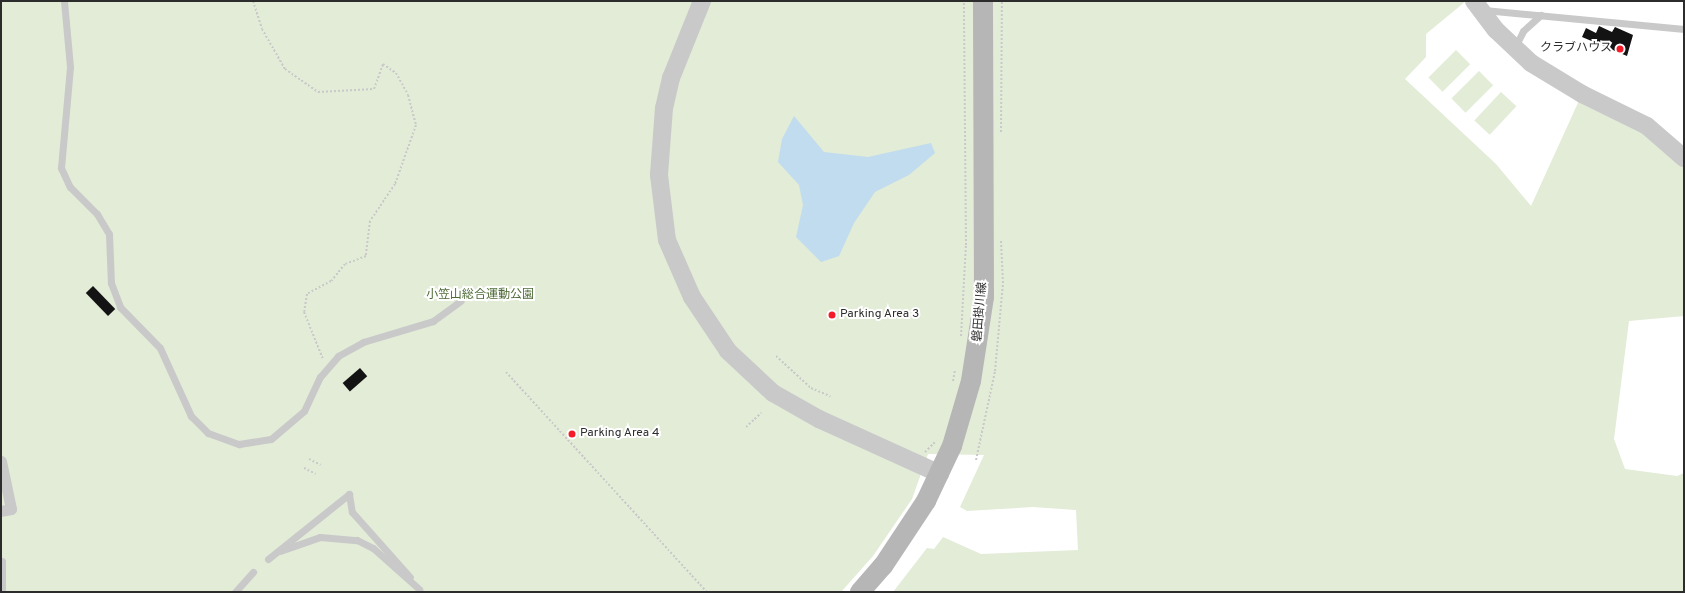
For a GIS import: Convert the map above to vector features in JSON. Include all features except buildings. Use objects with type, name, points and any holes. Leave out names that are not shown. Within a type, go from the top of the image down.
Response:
[{"type":"main road","name":"磐田掛川線","points":[[860,592],[903,537],[940,474],[965,406],[982,319],[983,1]]},
{"type":"street","points":[[702,1],[671,78],[664,108],[659,175],[667,240],[692,298],[728,351],[773,392],[819,419],[940,474]]},
{"type":"street","points":[[1477,5],[1515,49],[1555,79],[1647,126],[1684,158]]},
{"type":"street","points":[[1,462],[11,509],[3,511]]},
{"type":"lane","points":[[64,1],[70,67],[61,168],[70,187],[97,214],[109,234],[111,284],[120,307],[167,358],[195,421],[208,433],[227,441],[250,444],[271,439],[304,412],[326,367],[353,346],[428,324],[461,301]]},
{"type":"lane","points":[[1477,5],[1541,15],[1684,29]]},
{"type":"lane","points":[[1515,49],[1523,31],[1541,15]]},
{"type":"lane","points":[[280,552],[349,494],[352,512],[420,591]]},
{"type":"lane","points":[[268,559],[280,552],[320,537],[357,540],[373,548],[420,591]]},
{"type":"lane","points":[[2,561],[2,592]]},
{"type":"lane","points":[[235,592],[252,572]]},
{"type":"path","points":[[253,1],[262,29],[285,69],[318,92],[374,89],[383,64],[396,73],[408,95],[416,125],[395,184],[370,221],[366,256],[345,264],[330,281],[308,294],[304,312],[326,367]]},
{"type":"path","points":[[960,341],[966,246],[964,1]]},
{"type":"path","points":[[776,356],[811,388],[830,396]]},
{"type":"path","points":[[952,385],[956,366]]},
{"type":"path","points":[[506,372],[707,592]]},
{"type":"path","points":[[746,428],[761,412]]},
{"type":"path","points":[[923,455],[938,435]]},
{"type":"path","points":[[309,459],[321,465]]},
{"type":"path","points":[[304,468],[316,474]]},
{"type":"green space","name":"小笠山総合運動公園","points":[[1,1],[1466,1],[1426,34],[1426,57],[1405,79],[1496,164],[1531,206],[1582,94],[1667,141],[1684,165],[1684,316],[1629,321],[1614,439],[1625,469],[1677,476],[1684,473],[1684,592],[893,592],[927,548],[934,549],[943,537],[981,554],[1078,550],[1076,510],[1033,507],[967,511],[960,507],[984,455],[928,454],[912,499],[873,556],[841,592],[1,592]]},
{"type":"green space","points":[[1456,50],[1470,64],[1443,92],[1428,78]]},
{"type":"green space","points":[[1479,71],[1493,85],[1466,113],[1451,99]]},
{"type":"green space","points":[[1501,92],[1516,106],[1490,135],[1474,121]]},
{"type":"water","points":[[794,116],[824,152],[868,157],[931,143],[935,153],[909,175],[875,192],[854,223],[839,256],[821,262],[796,237],[803,205],[799,185],[778,162],[782,139]]},
{"type":"place","name":"クラブハウス","points":[[1620,49]]},
{"type":"place","name":"Parking Area 3","points":[[832,315]]},
{"type":"place","name":"Parking Area 4","points":[[572,434]]}]
